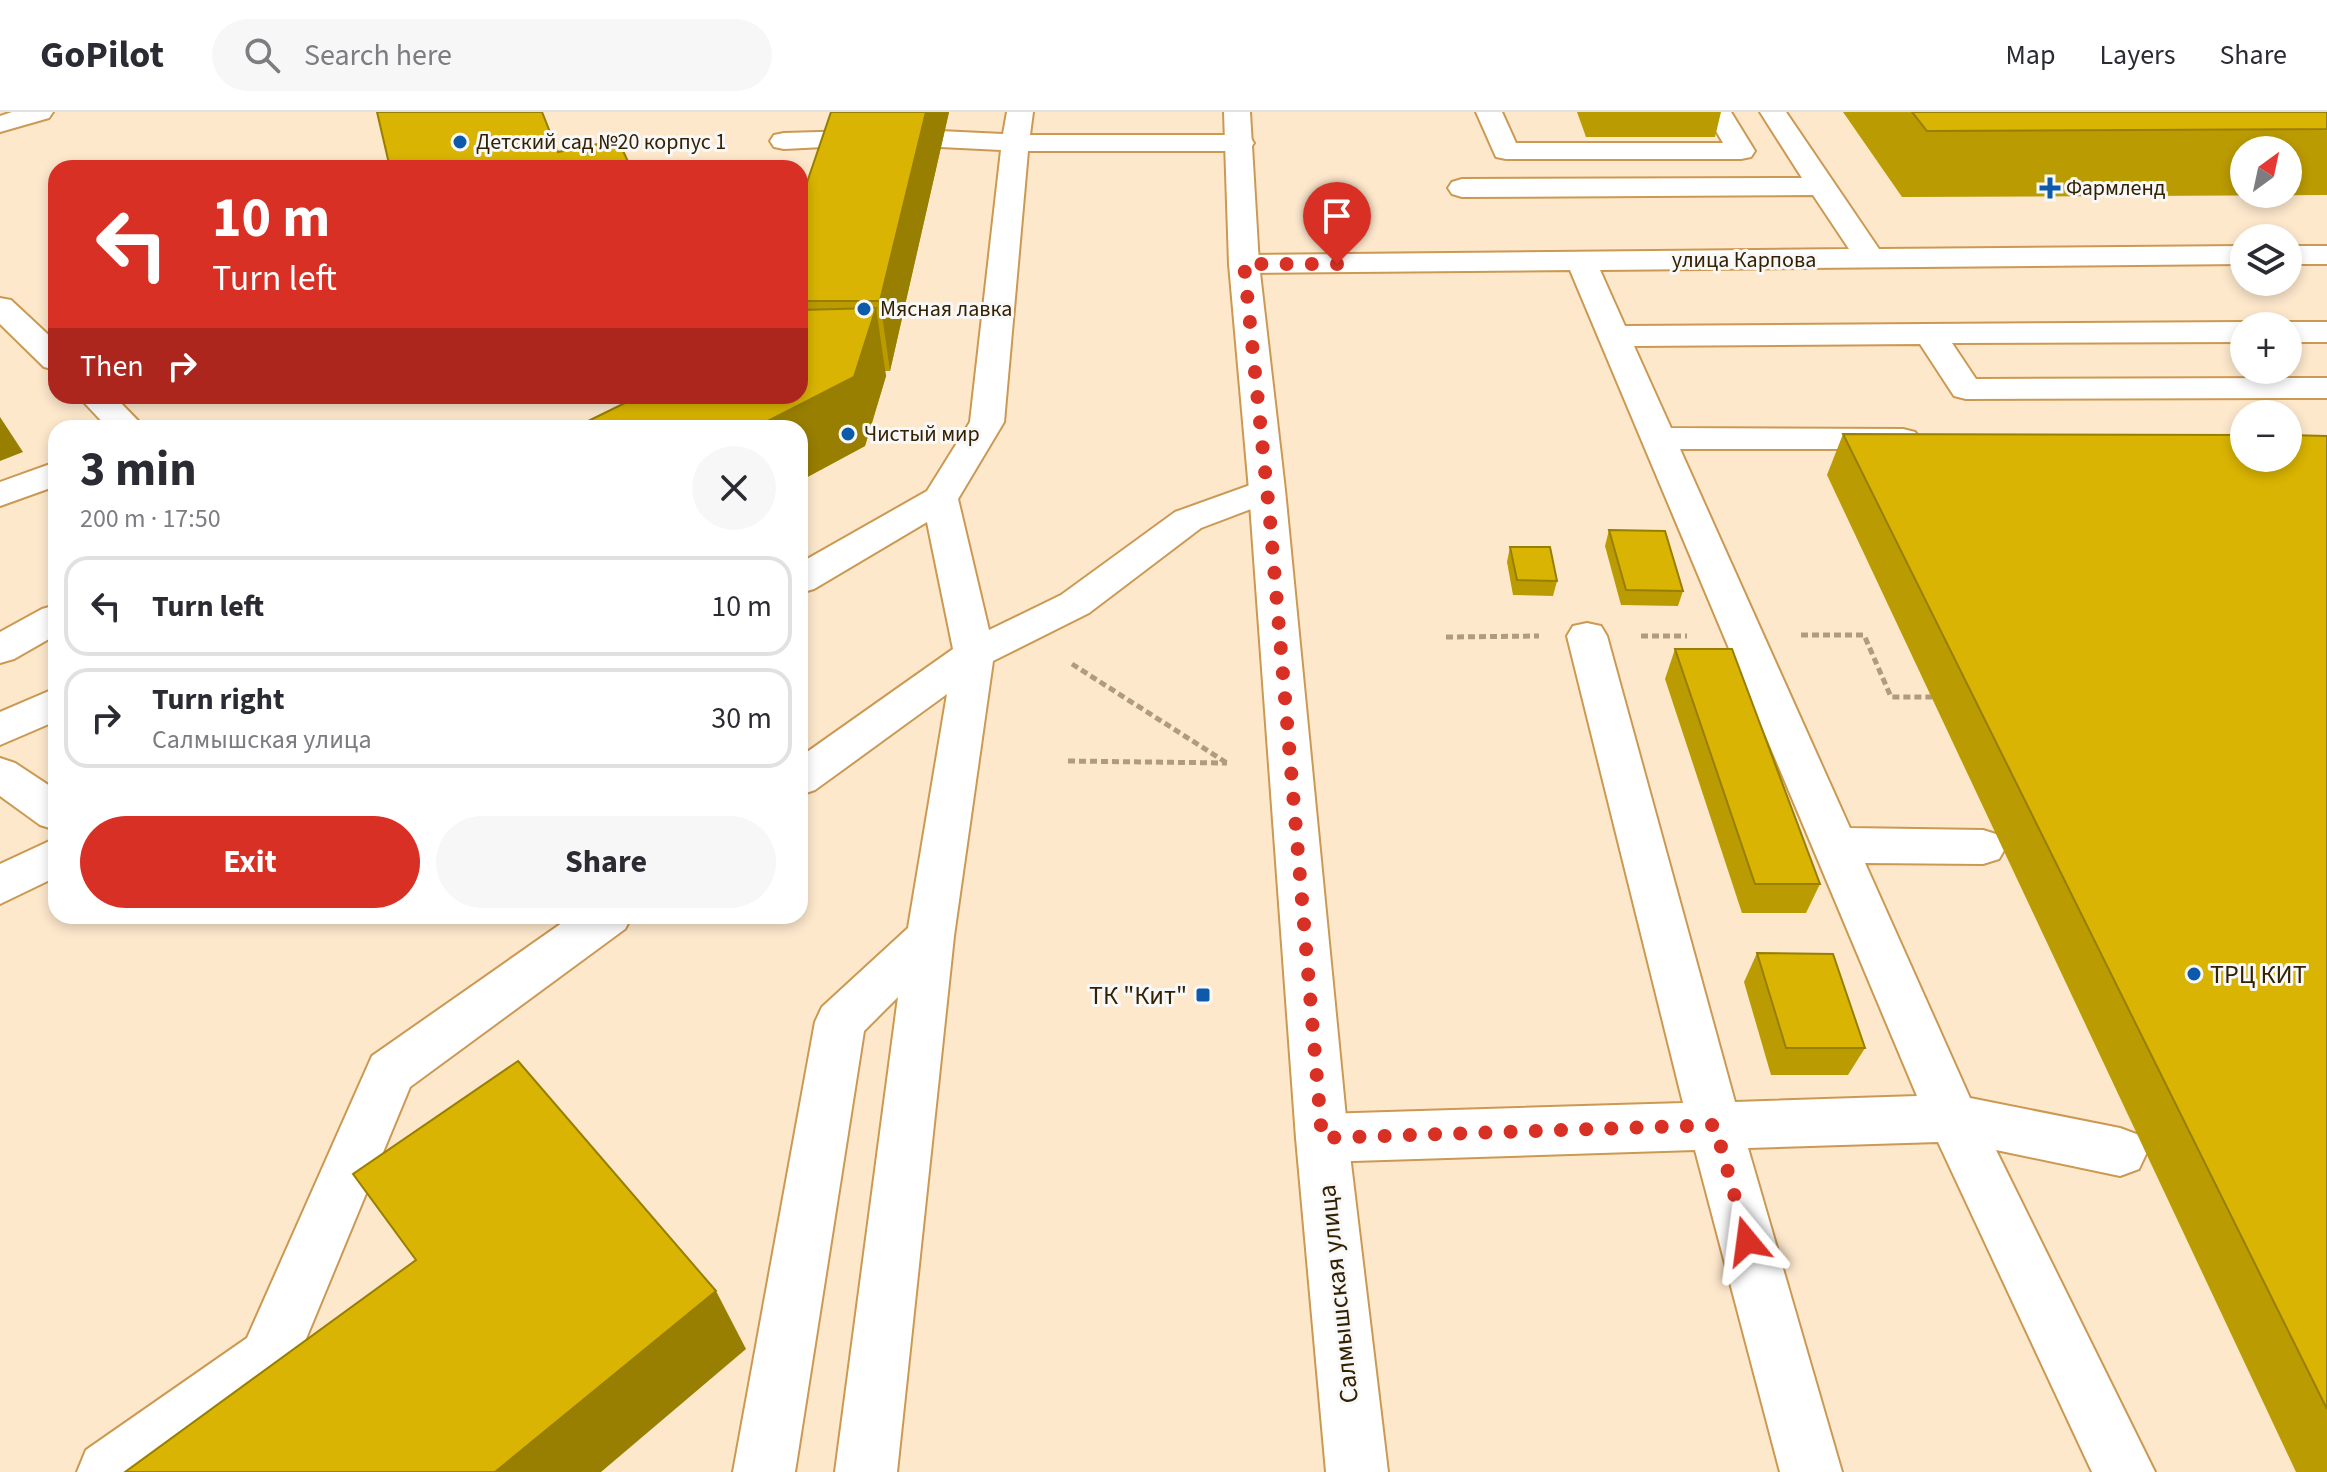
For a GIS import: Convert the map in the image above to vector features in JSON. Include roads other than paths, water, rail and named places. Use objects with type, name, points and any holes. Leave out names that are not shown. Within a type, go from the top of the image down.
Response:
[{"type":"main road","points":[[778,160],[794,112]]},
{"type":"main road","name":"Салмышская улица","points":[[1237,112],[1244,264],[1267,490],[1322,1138],[1357,1472]]},
{"type":"main road","points":[[1489,112],[1506,151],[1741,151],[1718,112]]},
{"type":"main road","points":[[1773,112],[1870,259]]},
{"type":"main road","points":[[940,139],[1018,127],[1240,143]]},
{"type":"main road","points":[[808,575],[940,499],[987,422],[1018,127]]},
{"type":"main road","points":[[784,141],[854,139]]},
{"type":"main road","points":[[1462,188],[1821,186]]},
{"type":"main road","name":"улица Карпова","points":[[1244,264],[2230,255]]},
{"type":"main road","points":[[2302,255],[2327,255]]},
{"type":"main road","points":[[1581,261],[1953,1118],[2124,1472]]},
{"type":"main road","points":[[0,307],[48,352]]},
{"type":"main road","points":[[1928,332],[1966,389],[2327,388]]},
{"type":"main road","points":[[1611,336],[2230,332]]},
{"type":"main road","points":[[103,404],[120,420]]},
{"type":"main road","points":[[1657,438],[1929,439]]},
{"type":"main road","points":[[0,495],[48,476]]},
{"type":"main road","points":[[808,773],[974,654],[1075,604],[1188,520],[1267,490]]},
{"type":"main road","points":[[866,1472],[930,936],[974,654],[940,499]]},
{"type":"main road","points":[[0,649],[48,622]]},
{"type":"main road","points":[[1587,636],[1715,1125],[1811,1472]]},
{"type":"main road","points":[[0,730],[48,707]]},
{"type":"main road","points":[[0,774],[48,807]]},
{"type":"main road","points":[[1834,845],[1983,847]]},
{"type":"main road","points":[[0,886],[48,860]]},
{"type":"main road","points":[[108,1472],[268,1359],[390,1072],[597,924]]},
{"type":"main road","points":[[764,1472],[840,1022],[930,936]]},
{"type":"main road","points":[[1322,1138],[1953,1118],[2120,1152]]},
{"type":"place","name":"Детский сад №20 корпус 1","points":[[460,142]]},
{"type":"place","name":"Фармленд","points":[[2050,188]]},
{"type":"place","name":"Мясная лавка","points":[[864,309]]},
{"type":"place","name":"Чистый мир","points":[[848,434]]},
{"type":"place","name":"ТРЦ КИТ","points":[[2194,974]]},
{"type":"place","name":"ТК \"Кит\"","points":[[1203,995]]}]
